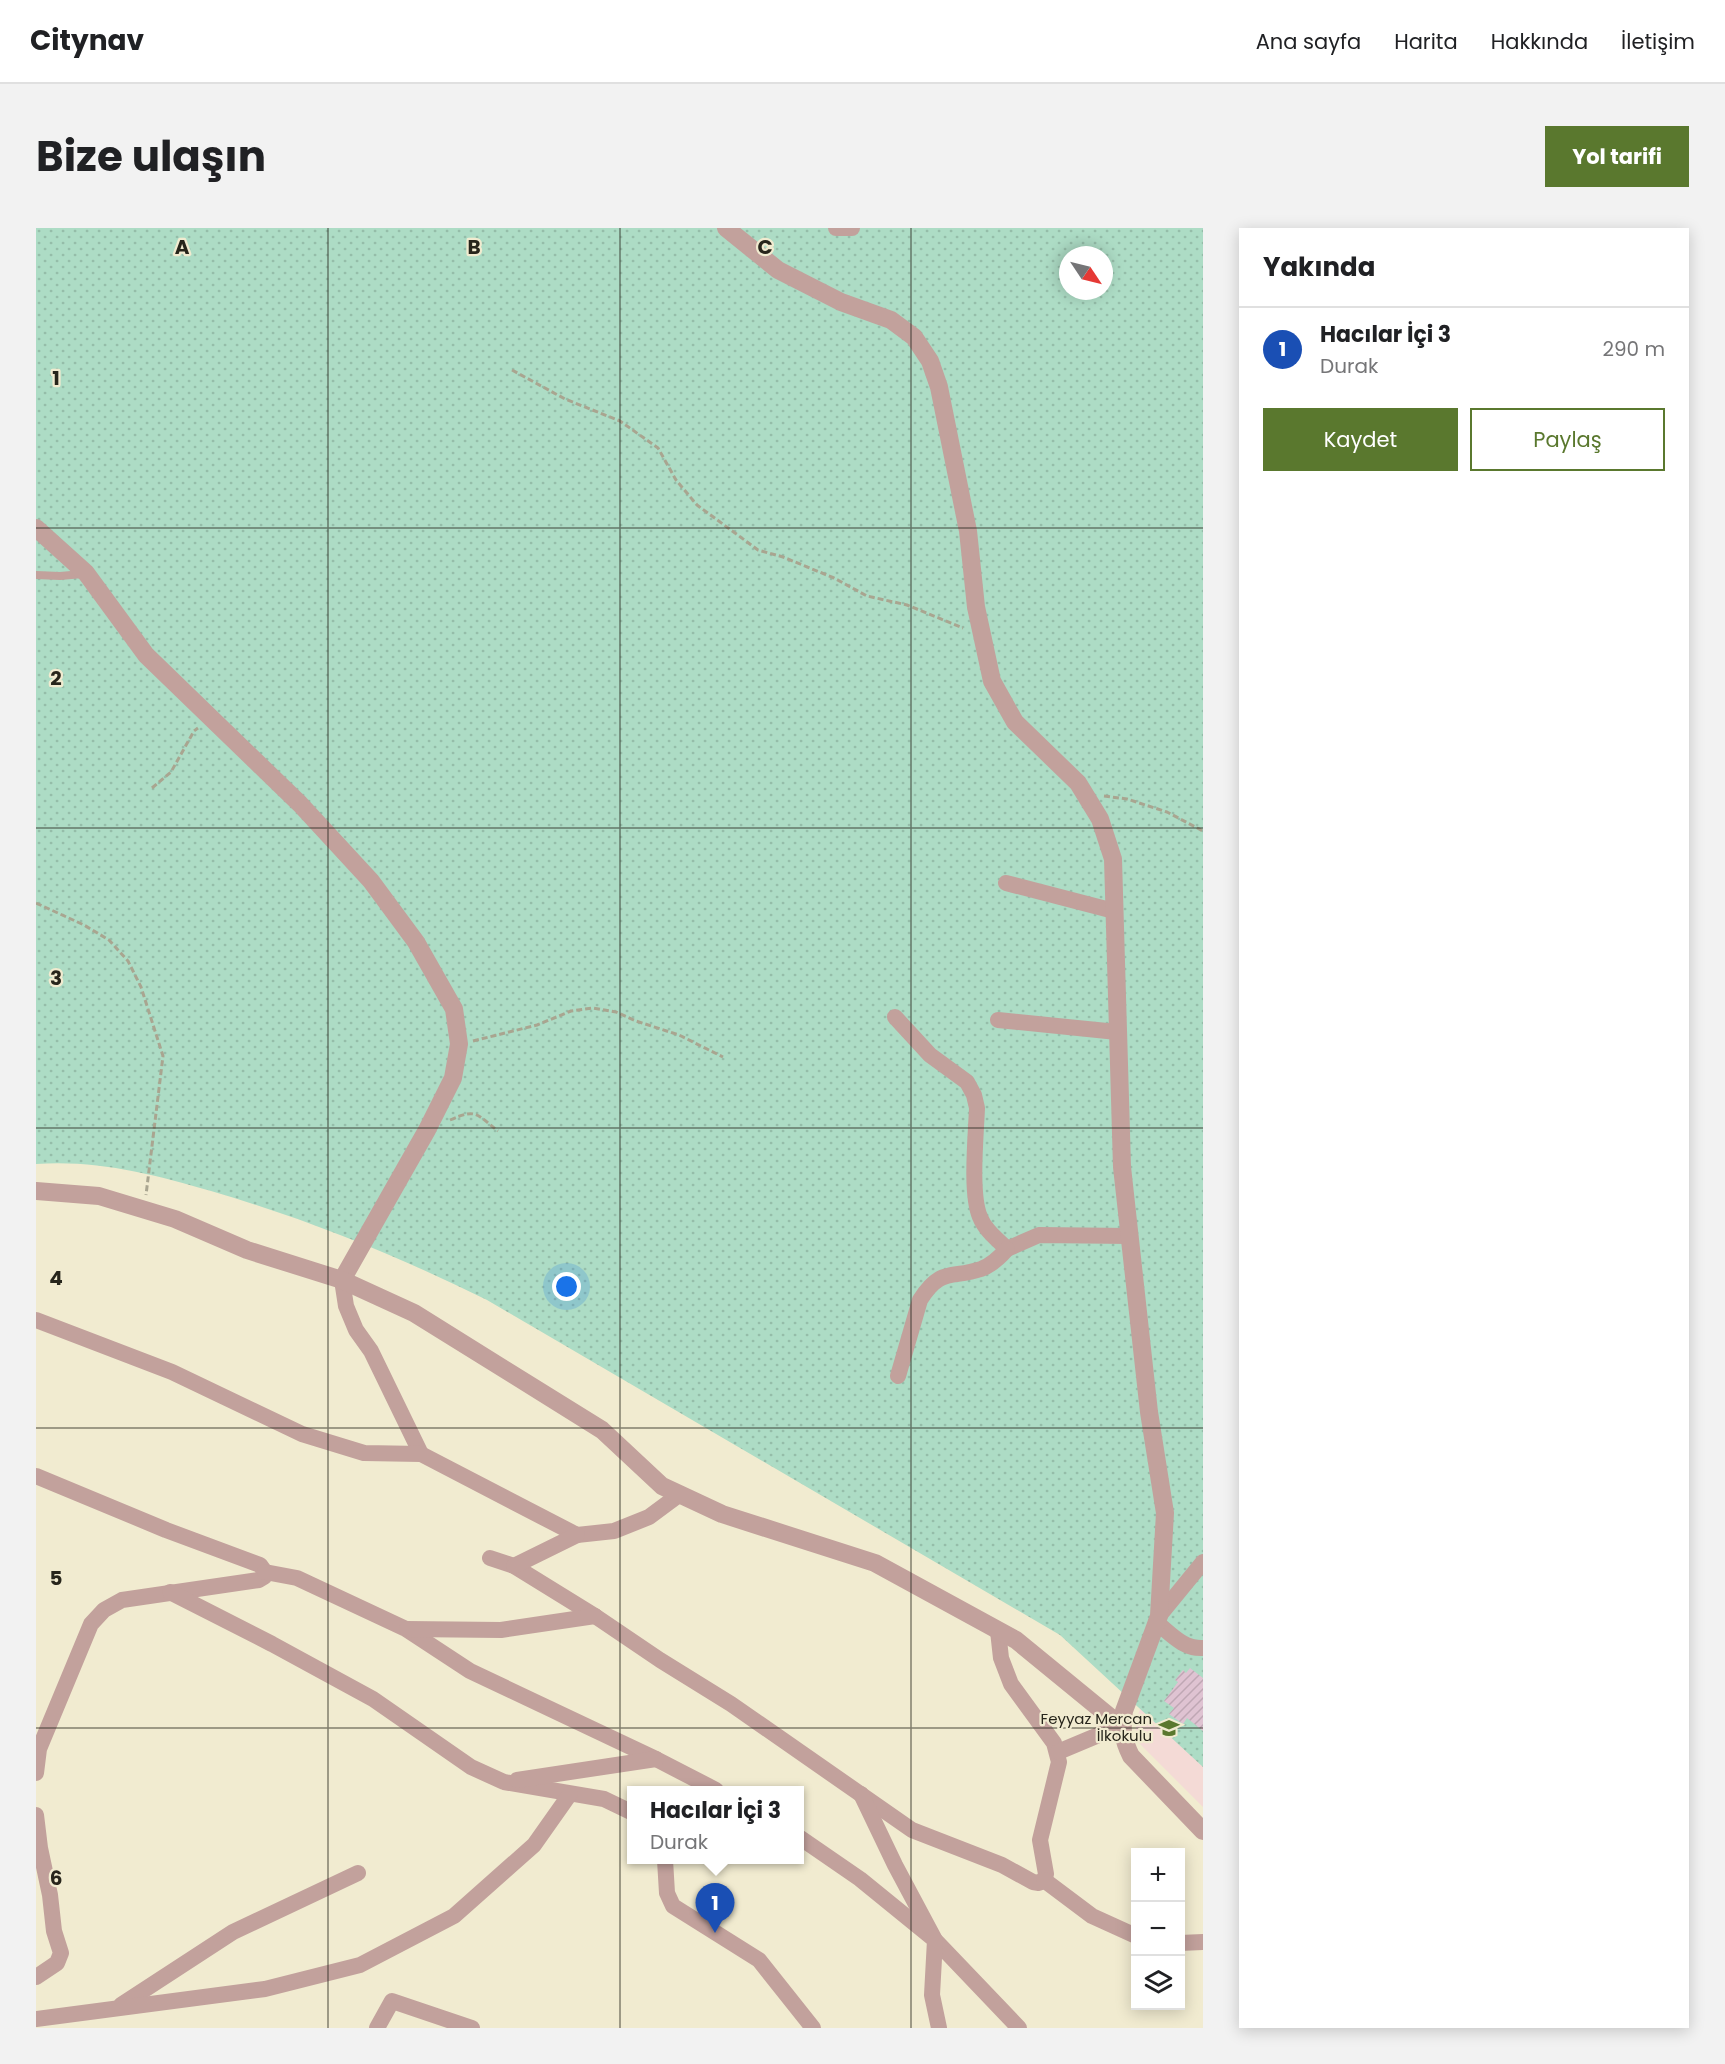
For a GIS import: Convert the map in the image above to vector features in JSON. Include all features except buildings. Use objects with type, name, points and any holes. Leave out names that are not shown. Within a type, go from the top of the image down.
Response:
[{"type":"street","points":[[726,228],[778,270],[841,302],[891,320],[914,338],[930,361],[939,387],[968,531],[976,607],[992,681],[1015,722],[1078,783],[1100,819],[1113,859],[1122,1167],[1149,1412],[1165,1513],[1157,1619],[1120,1726],[1131,1756],[1203,1831]]},
{"type":"street","points":[[836,228],[852,228]]},
{"type":"street","points":[[36,528],[86,573],[146,655],[300,804],[371,881],[416,942],[454,1009],[459,1044],[453,1078],[427,1130],[342,1280],[346,1306],[356,1330],[371,1351],[422,1454]]},
{"type":"street","points":[[1006,884],[1114,911]]},
{"type":"street","points":[[895,1017],[930,1055],[967,1082],[974,1095],[977,1108],[974,1196],[980,1217],[991,1234],[1008,1249]]},
{"type":"street","points":[[998,1020],[1118,1032]]},
{"type":"street","points":[[36,1191],[99,1196],[175,1220],[247,1250],[342,1280],[414,1313],[602,1430],[662,1486],[722,1514],[875,1563],[1016,1640],[1120,1726]]},
{"type":"street","points":[[898,1376],[920,1299],[936,1281],[951,1274],[983,1269],[997,1261],[1008,1249],[1039,1236],[1130,1236]]},
{"type":"street","points":[[36,1320],[172,1372],[302,1434],[364,1453],[422,1454],[577,1535]]},
{"type":"street","points":[[36,1476],[166,1530],[260,1565],[265,1572],[297,1578],[406,1629],[470,1671],[656,1759],[707,1786]]},
{"type":"street","points":[[514,1566],[577,1535],[614,1531],[650,1517],[680,1494]]},
{"type":"street","points":[[490,1558],[514,1566],[595,1616],[731,1704],[912,1830],[1002,1865],[1039,1883],[1044,1880],[1046,1871],[1040,1840],[1058,1772],[1058,1752],[1054,1743],[1011,1684],[1001,1658],[998,1630]]},
{"type":"street","points":[[1157,1619],[1203,1562]]},
{"type":"street","points":[[36,1773],[39,1749],[90,1624],[104,1610],[122,1600],[259,1580],[264,1577],[265,1572]]},
{"type":"street","points":[[170,1592],[373,1698],[471,1767],[504,1782],[604,1799],[627,1810]]},
{"type":"street","points":[[406,1629],[501,1630],[595,1616]]},
{"type":"street","points":[[1157,1619],[1184,1645],[1203,1648]]},
{"type":"street","points":[[1058,1752],[1120,1726]]},
{"type":"street","points":[[504,1782],[656,1759]]},
{"type":"street","points":[[861,1793],[895,1865],[935,1940],[932,1995],[939,2028]]},
{"type":"street","points":[[36,2019],[265,1989],[360,1965],[454,1916],[534,1845],[570,1794]]},
{"type":"street","points":[[36,1815],[54,1931],[61,1953],[57,1963],[36,1977]]},
{"type":"street","points":[[804,1840],[860,1878],[935,1940],[1019,2028]]},
{"type":"street","points":[[665,1864],[667,1893],[673,1906],[759,1960],[813,2028]]},
{"type":"street","points":[[117,2008],[233,1932],[358,1873]]},
{"type":"street","points":[[1044,1880],[1092,1916],[1131,1934]]},
{"type":"street","points":[[1185,1943],[1203,1942]]},
{"type":"street","points":[[377,2028],[393,2001],[472,2028]]},
{"type":"lane","points":[[36,575],[60,576],[86,573]]},
{"type":"path","points":[[512,370],[565,399],[620,421],[658,448],[676,480],[697,505],[758,550],[783,557],[834,578],[867,596],[907,605],[983,637]]},
{"type":"path","points":[[152,788],[171,772],[194,731],[210,716]]},
{"type":"path","points":[[1084,793],[1126,799],[1167,812],[1203,831]]},
{"type":"path","points":[[36,903],[84,925],[109,940],[128,961],[141,987],[164,1056],[144,1210]]},
{"type":"path","points":[[459,1044],[537,1025],[571,1011],[593,1008],[616,1012],[636,1022],[679,1035],[723,1057]]},
{"type":"path","points":[[427,1130],[471,1112],[498,1131]]},
{"type":"shaded area","name":"Feyyaz Mercan İlkokulu","points":[[1168,1638],[1203,1665],[1203,1807],[1135,1739],[1137,1717]]},
{"type":"green space","points":[[36,228],[1203,228],[1203,1767],[1060,1635],[487,1300],[352,1239],[247,1202],[146,1174],[103,1166],[36,1164]]},
{"type":"place","name":"Feyyaz Mercan İlkokulu","points":[[1169,1728]]},
{"type":"place","name":"Hacılar İçi 3","points":[[715,1933]]}]
